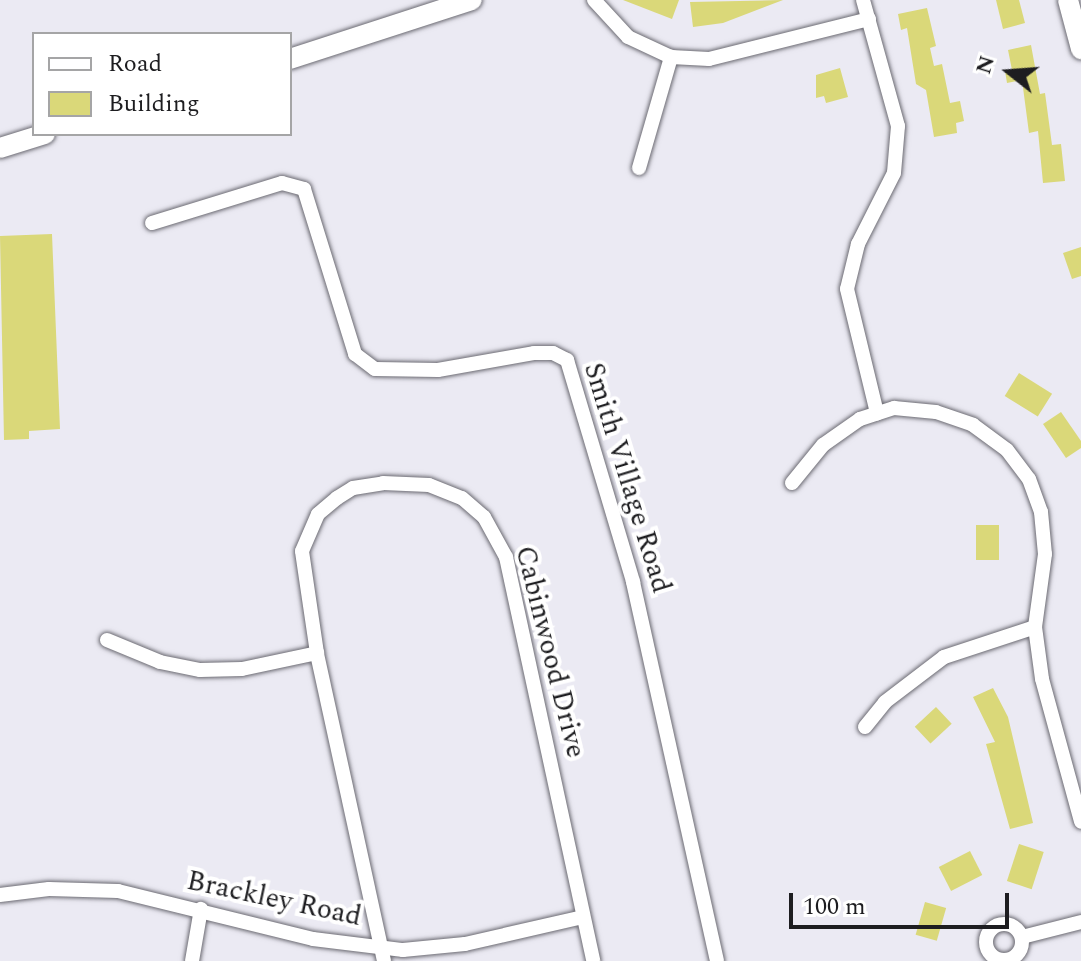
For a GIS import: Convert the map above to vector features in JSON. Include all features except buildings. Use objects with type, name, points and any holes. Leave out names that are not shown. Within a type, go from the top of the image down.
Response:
[{"type":"street","points":[[292,58],[472,0]]},
{"type":"street","points":[[594,0],[628,37],[671,57],[709,59],[869,19]]},
{"type":"street","points":[[863,0],[898,126],[897,152],[885,198],[858,244],[847,289],[877,413]]},
{"type":"street","points":[[1068,0],[1081,49]]},
{"type":"street","points":[[639,168],[671,57]]},
{"type":"street","points":[[0,148],[39,136]]},
{"type":"street","name":"Smith Village Road","points":[[152,223],[282,183],[304,189],[333,268],[355,354],[375,369],[438,370],[534,353],[553,353],[567,360],[633,582],[717,961]]},
{"type":"street","points":[[792,483],[823,445],[860,419],[894,408],[936,412],[973,425],[1007,450],[1029,479],[1041,512],[1045,554],[1035,627],[1042,679],[1081,822]]},
{"type":"street","name":"Cabinwood Drive","points":[[383,954],[317,653],[302,551],[318,514],[337,498],[353,488],[383,483],[429,485],[462,498],[484,517],[506,557],[593,961]]},
{"type":"street","points":[[865,727],[901,688],[944,657],[1035,627]]},
{"type":"street","points":[[107,640],[160,662],[200,670],[242,669],[317,653]]},
{"type":"street","name":"Brackley Road","points":[[0,895],[49,889],[118,891],[383,954],[465,944],[583,917]]},
{"type":"street","points":[[192,961],[201,909]]},
{"type":"street","points":[[1022,937],[1081,922]]}]
